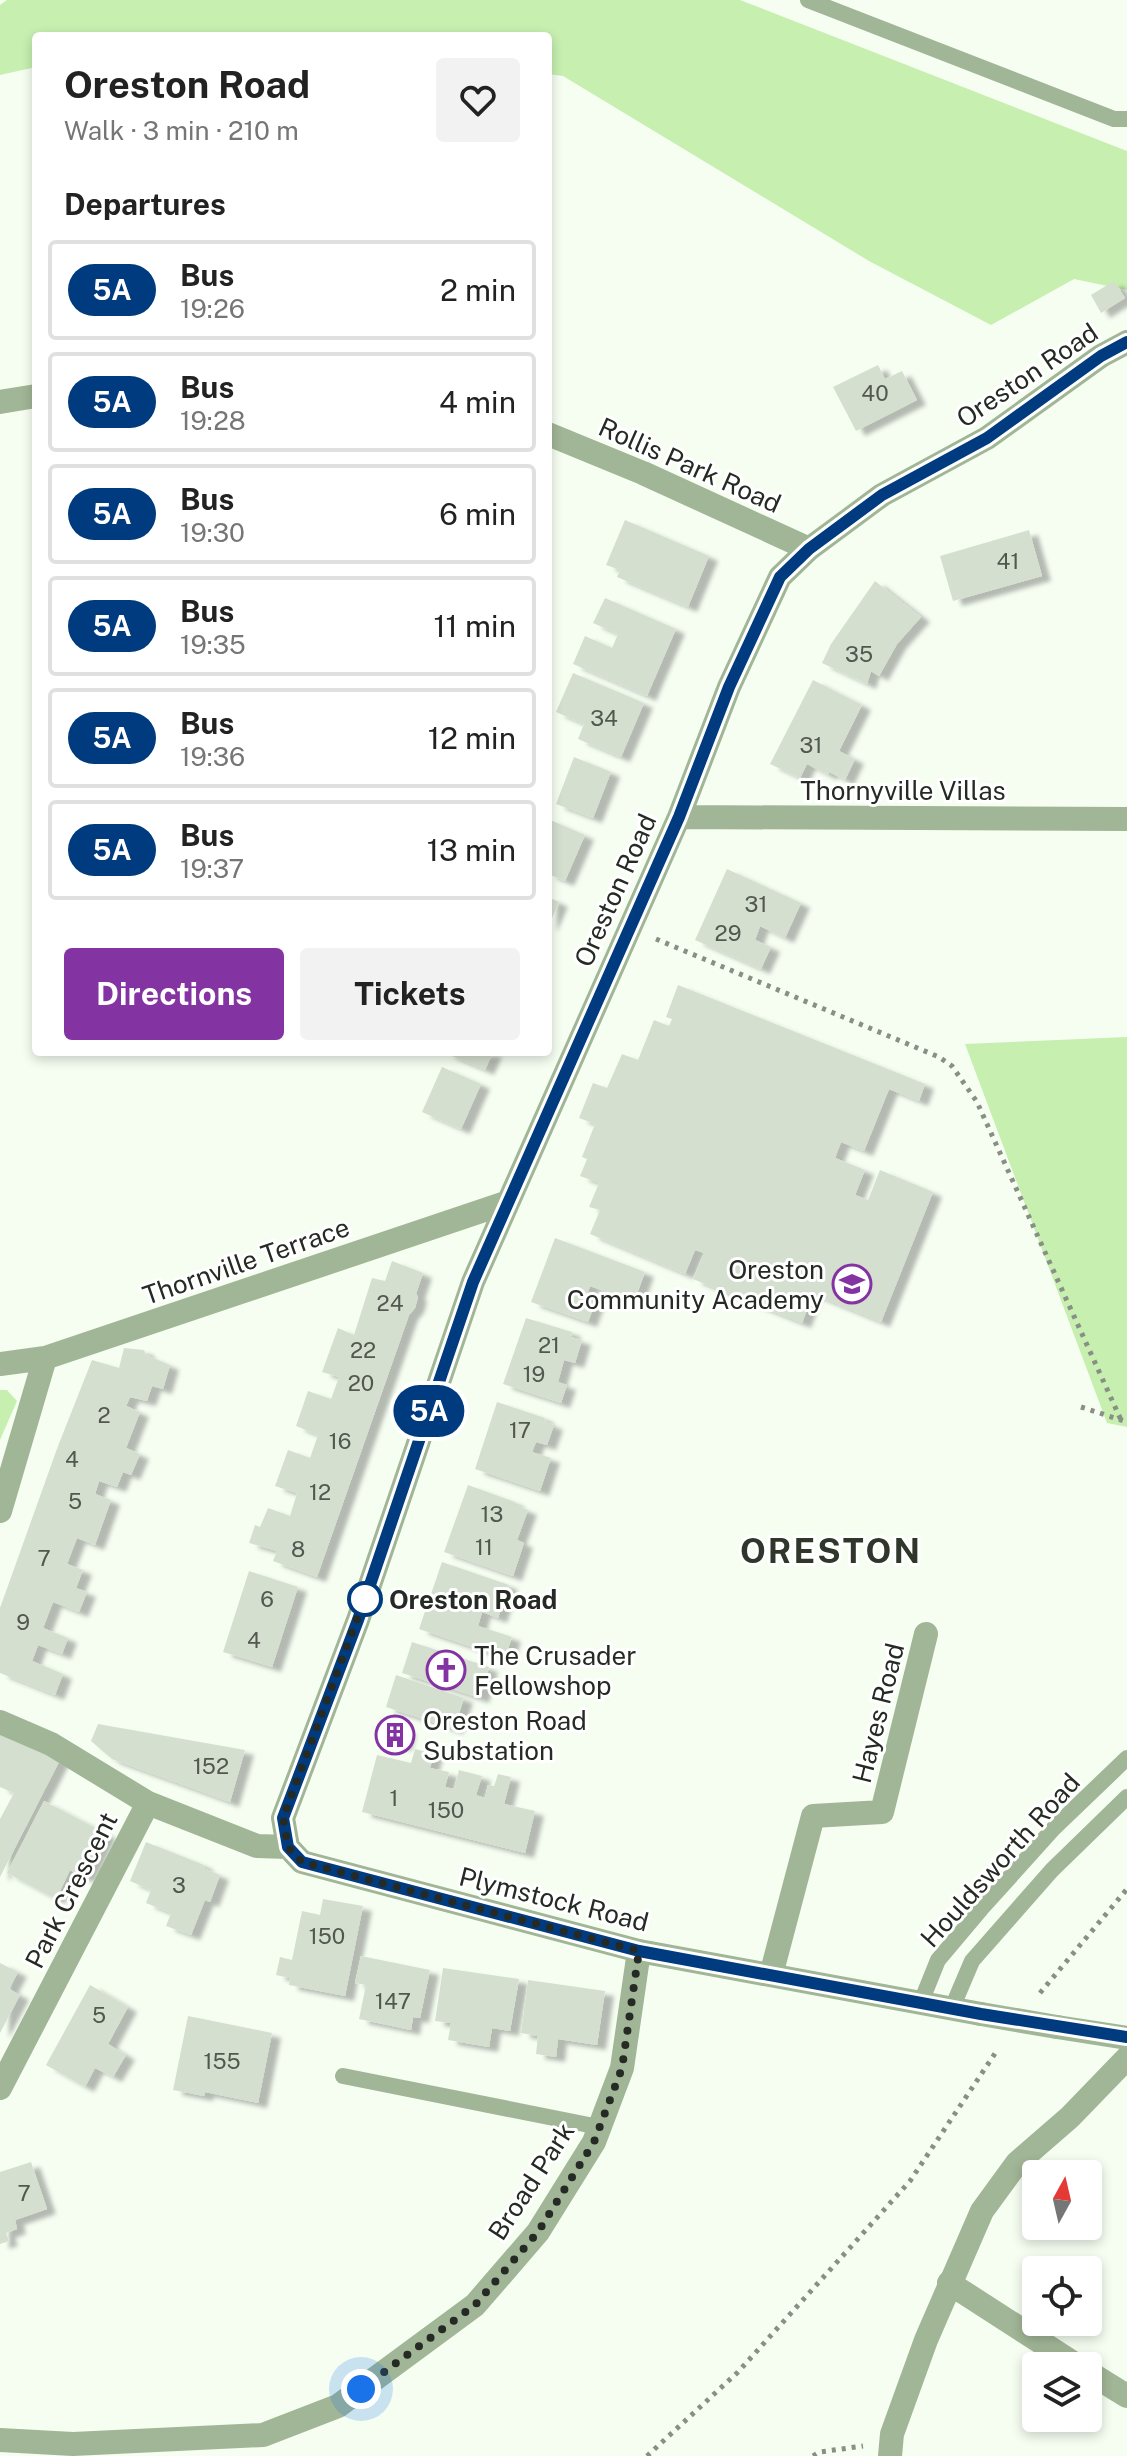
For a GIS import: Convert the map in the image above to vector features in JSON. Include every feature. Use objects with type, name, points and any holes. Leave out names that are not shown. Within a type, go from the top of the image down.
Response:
[{"type":"street","name":"Oreston Road","points":[[288,1847],[283,1818],[358,1620],[473,1282],[679,817],[729,687],[780,577],[809,549],[882,495],[987,438],[1101,356],[1127,342]]},
{"type":"street","points":[[0,402],[32,397]]},
{"type":"street","name":"Rollis Park Road","points":[[552,436],[643,473],[809,549]]},
{"type":"street","name":"Thornyville Villas","points":[[679,817],[1127,819]]},
{"type":"street","name":"Thornville Terrace","points":[[0,1364],[45,1358],[508,1202]]},
{"type":"street","points":[[0,1511],[45,1358]]},
{"type":"street","name":"Hayes Road","points":[[771,1975],[813,1816],[882,1812],[926,1634]]},
{"type":"street","name":"Plymstock Road","points":[[0,1722],[51,1744],[148,1803],[257,1846],[288,1847],[302,1862],[639,1951],[1127,2038]]},
{"type":"street","name":"Park Crescent","points":[[0,2088],[148,1803]]},
{"type":"street","name":"Broad Park","points":[[0,2440],[73,2444],[263,2435],[338,2406],[475,2305],[538,2232],[594,2142],[622,2068],[639,1951]]},
{"type":"street","points":[[891,2450],[892,2434],[949,2283],[982,2211],[1017,2163],[1070,2117],[1127,2058]]},
{"type":"street","points":[[949,2283],[1056,2352]]},
{"type":"street","points":[[1102,2381],[1127,2396]]},
{"type":"lane","points":[[808,0],[1114,119],[1127,119]]},
{"type":"lane","name":"Houldsworth Road","points":[[921,2002],[938,1960],[1054,1828],[1127,1758]]},
{"type":"lane","points":[[952,2008],[972,1961],[1052,1870],[1127,1797]]},
{"type":"lane","points":[[343,2076],[599,2127]]},
{"type":"path","points":[[629,927],[939,1057],[952,1066],[977,1102],[1124,1421]]},
{"type":"path","points":[[1081,1407],[1124,1421]]},
{"type":"path","points":[[1032,2003],[1127,1889]]},
{"type":"path","points":[[647,2456],[738,2372],[910,2181],[1005,2038]]},
{"type":"path","points":[[813,2456],[857,2446],[891,2450]]},
{"type":"green space","points":[[7,0],[740,0],[1127,151],[1127,290],[1074,279],[991,325],[869,261],[563,76],[552,75],[552,32],[32,32],[32,68],[0,75],[0,5]]},
{"type":"green space","points":[[1127,1037],[1127,1427],[1107,1423],[965,1044]]},
{"type":"green space","points":[[0,1390],[7,1390],[17,1401],[0,1440]]},
{"type":"building","points":[[1114,281],[1125,298],[1101,313],[1091,295]]},
{"type":"building","points":[[878,365],[885,379],[902,371],[917,400],[856,431],[833,387]]},
{"type":"building","points":[[625,520],[709,556],[688,607],[617,577],[620,570],[606,565]]},
{"type":"building","points":[[1029,530],[1042,576],[953,601],[940,556]]},
{"type":"building","points":[[875,581],[921,617],[897,644],[879,676],[871,671],[867,684],[822,663],[831,644]]},
{"type":"building","points":[[605,598],[676,629],[647,696],[573,664],[585,636],[612,648],[618,634],[593,623]]},
{"type":"building","points":[[573,673],[644,703],[621,757],[578,739],[584,724],[556,712]]},
{"type":"building","points":[[813,680],[862,705],[839,751],[855,759],[845,780],[807,764],[800,778],[770,764]]},
{"type":"building","points":[[574,757],[611,772],[593,818],[556,804]]},
{"type":"building","points":[[552,821],[585,835],[565,881],[552,876]]},
{"type":"building","points":[[727,869],[801,903],[785,938],[760,926],[755,940],[771,947],[761,969],[695,940]]},
{"type":"building","points":[[552,899],[559,902],[552,918]]},
{"type":"building","name":"Oreston Community Academy","points":[[678,985],[925,1084],[919,1101],[889,1089],[864,1151],[841,1142],[835,1158],[865,1170],[855,1195],[868,1200],[880,1170],[933,1192],[881,1322],[813,1294],[802,1323],[693,1279],[704,1253],[695,1250],[685,1274],[590,1234],[600,1210],[589,1207],[599,1183],[580,1176],[587,1159],[582,1157],[595,1124],[579,1118],[593,1083],[607,1088],[622,1054],[638,1060],[654,1020],[669,1026],[672,1019],[666,1017]]},
{"type":"building","points":[[452,1056],[491,1056],[485,1070]]},
{"type":"building","points":[[442,1067],[481,1084],[461,1129],[422,1112]]},
{"type":"building","points":[[555,1238],[645,1272],[634,1302],[590,1286],[585,1300],[595,1303],[588,1322],[531,1302]]},
{"type":"building","points":[[392,1261],[423,1273],[416,1294],[418,1297],[317,1577],[273,1561],[277,1551],[249,1543],[255,1525],[260,1527],[268,1508],[290,1516],[297,1493],[275,1486],[288,1450],[310,1458],[318,1435],[296,1426],[308,1391],[331,1399],[339,1377],[322,1372],[338,1328],[354,1335],[372,1278],[385,1281]]},
{"type":"building","points":[[526,1318],[572,1332],[571,1337],[582,1340],[575,1363],[564,1360],[558,1382],[567,1385],[561,1403],[503,1384]]},
{"type":"building","points":[[124,1348],[144,1350],[146,1355],[170,1365],[163,1389],[152,1386],[147,1401],[130,1397],[126,1406],[140,1412],[126,1448],[140,1454],[131,1475],[123,1472],[117,1487],[99,1481],[95,1494],[111,1500],[95,1545],[77,1538],[67,1564],[83,1570],[76,1588],[87,1592],[79,1612],[53,1602],[43,1628],[68,1638],[62,1654],[38,1645],[32,1661],[63,1674],[55,1695],[0,1673],[0,1608],[92,1360],[119,1368]]},
{"type":"building","points":[[497,1402],[545,1418],[544,1421],[554,1425],[547,1445],[536,1442],[532,1452],[551,1458],[540,1491],[475,1469]]},
{"type":"building","points":[[468,1485],[528,1510],[517,1540],[524,1543],[513,1576],[444,1552]]},
{"type":"building","points":[[442,1562],[509,1585],[498,1618],[482,1612],[478,1626],[512,1637],[505,1658],[419,1629]]},
{"type":"building","points":[[249,1571],[298,1587],[272,1667],[223,1652]]},
{"type":"building","name":"The Crusader Fellowshop","points":[[412,1642],[489,1667],[480,1698],[402,1673]]},
{"type":"building","points":[[396,1675],[464,1698],[454,1729],[386,1707]]},
{"type":"building","points":[[98,1724],[245,1750],[230,1802],[112,1759],[91,1741]]},
{"type":"building","points":[[0,1725],[38,1742],[31,1756],[38,1744],[62,1756],[0,1877],[0,1819],[14,1793],[0,1787]]},
{"type":"building","name":"Oreston Road Substation","points":[[387,1726],[407,1730],[403,1746],[384,1740]]},
{"type":"building","points":[[415,1749],[434,1754],[430,1768],[449,1772],[445,1787],[454,1789],[459,1770],[482,1776],[476,1795],[485,1798],[488,1785],[494,1786],[498,1774],[511,1777],[504,1804],[535,1811],[525,1853],[362,1812],[377,1755],[411,1763]]},
{"type":"building","points":[[44,1801],[107,1834],[85,1878],[70,1870],[56,1899],[7,1873]]},
{"type":"building","points":[[146,1842],[204,1865],[203,1868],[220,1875],[210,1902],[205,1900],[191,1935],[166,1926],[171,1913],[146,1903],[151,1890],[130,1881]]},
{"type":"building","points":[[323,1899],[363,1906],[345,1996],[289,1985],[290,1978],[276,1975],[280,1957],[292,1960],[302,1911],[320,1915]]},
{"type":"building","points":[[361,1956],[430,1970],[420,2018],[413,2017],[411,2030],[359,2019],[366,1985],[355,1983]]},
{"type":"building","points":[[0,1963],[18,1972],[9,1989],[20,1995],[0,2033]]},
{"type":"building","points":[[443,1968],[519,1979],[510,2031],[492,2028],[489,2047],[448,2040],[451,2023],[435,2021]]},
{"type":"building","points":[[528,1980],[605,1991],[597,2045],[558,2039],[556,2057],[536,2054],[538,2036],[521,2033]]},
{"type":"building","points":[[90,1985],[128,2007],[108,2044],[126,2055],[113,2077],[95,2068],[85,2087],[46,2065]]},
{"type":"building","points":[[188,2016],[272,2033],[258,2103],[205,2092],[204,2096],[173,2090]]},
{"type":"building","points":[[31,2162],[47,2209],[15,2220],[17,2229],[6,2233],[9,2241],[0,2244],[0,2172]]},
{"type":"bus line","name":"5A","points":[[1127,342],[1101,356],[987,438],[882,495],[809,549],[780,577],[729,687],[679,817],[473,1282],[358,1620],[283,1818],[288,1847],[302,1862],[639,1951],[981,2014],[1127,2037]]},
{"type":"place","name":"Oreston Community Academy","points":[[852,1284]]},
{"type":"place","name":"Oreston Road","points":[[365,1599]]},
{"type":"place","name":"The Crusader Fellowshop","points":[[446,1670]]},
{"type":"place","name":"Oreston Road Substation","points":[[395,1735]]},
{"type":"district","name":"ORESTON","points":[[831,1551]]},
{"type":"route","points":[[361,2389],[475,2305],[538,2232],[594,2142],[622,2068],[639,1951],[302,1862],[288,1847],[283,1818],[367,1592],[365,1599]]}]
